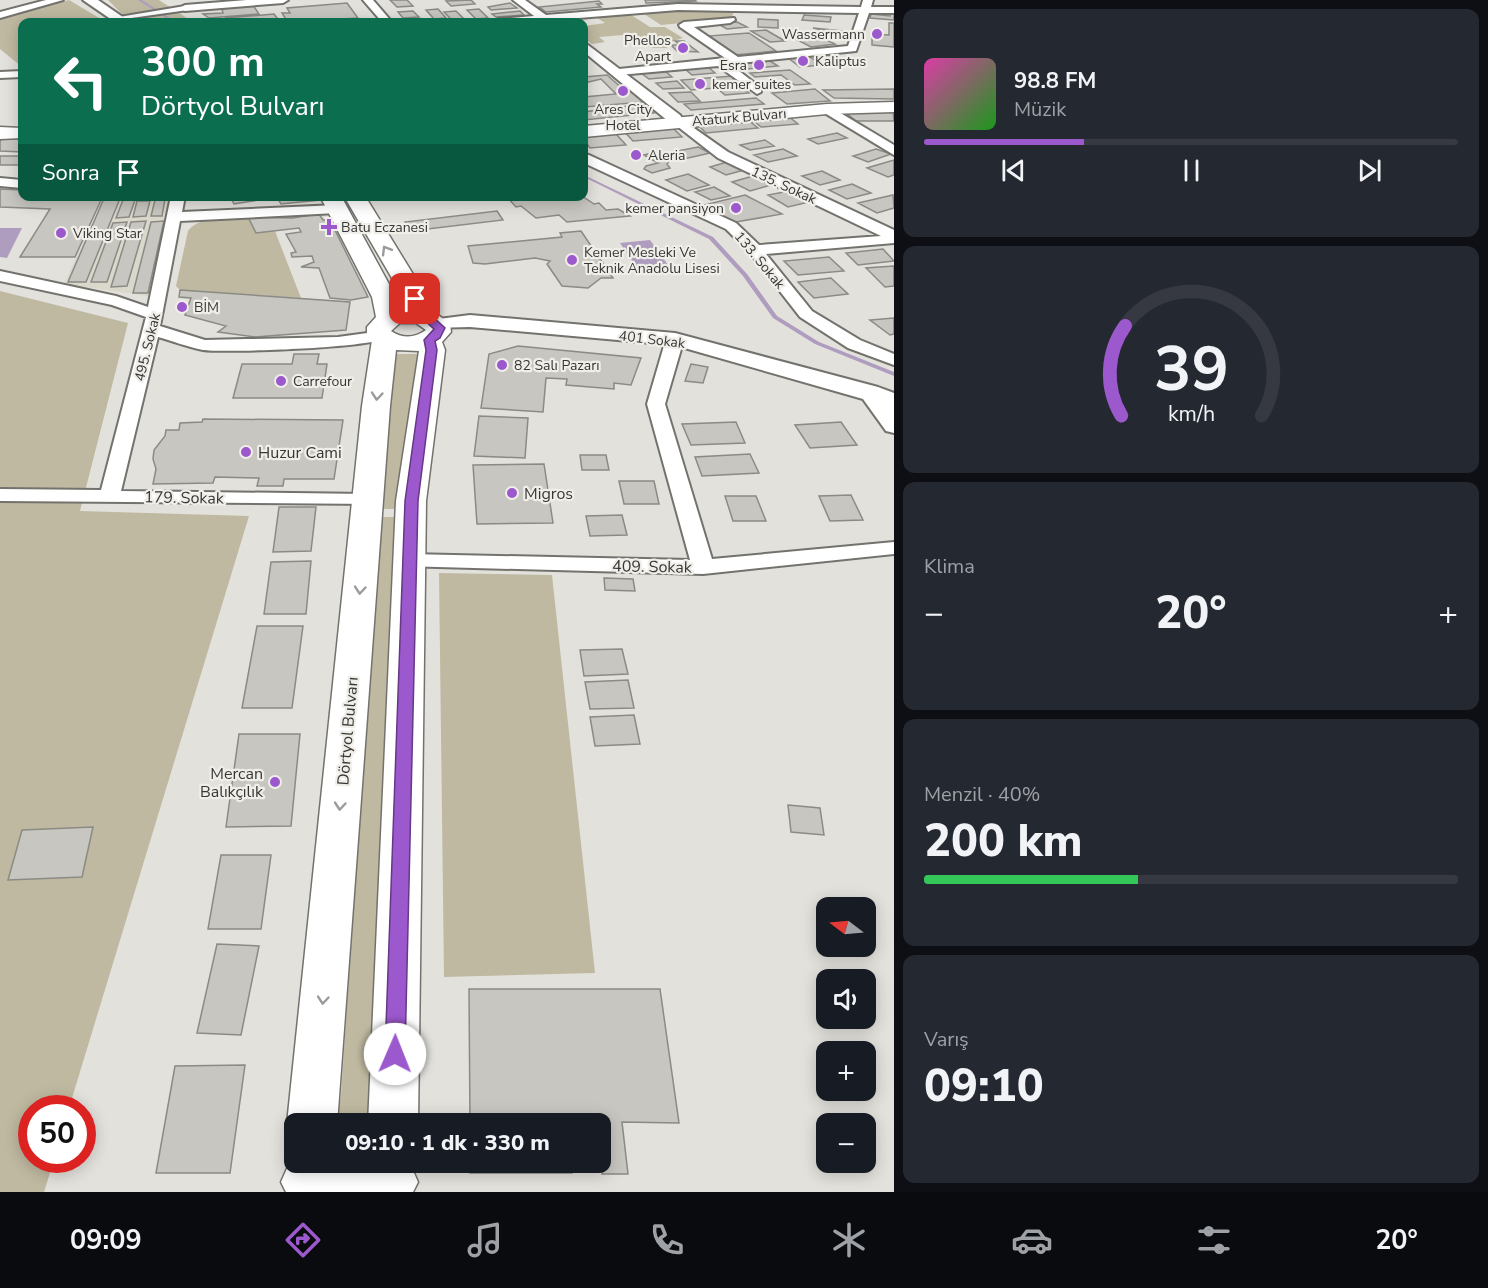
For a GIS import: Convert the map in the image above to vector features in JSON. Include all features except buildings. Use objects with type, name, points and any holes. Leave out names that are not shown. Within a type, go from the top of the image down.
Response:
[{"type":"main road","name":"Ataturk Bulvarı","points":[[588,131],[837,104],[894,103]]},
{"type":"main road","name":"Ataturk Bulvarı","points":[[588,126],[827,109],[894,107]]},
{"type":"main road","points":[[0,125],[18,126]]},
{"type":"main road","points":[[0,133],[18,133]]},
{"type":"main road","points":[[340,201],[432,327],[432,350],[411,501],[393,1113]]},
{"type":"main road","name":"Dörtyol Bulvarı","points":[[313,1113],[385,331],[384,297],[340,201]]},
{"type":"main road","points":[[385,331],[403,344],[432,327]]},
{"type":"main road","points":[[307,1179],[392,1179]]},
{"type":"street","points":[[0,15],[58,0]]},
{"type":"street","points":[[89,0],[122,18]]},
{"type":"street","points":[[185,8],[283,0]]},
{"type":"street","points":[[369,1],[385,0]]},
{"type":"street","points":[[518,0],[544,18]]},
{"type":"street","points":[[622,0],[636,9]]},
{"type":"street","points":[[369,1],[384,18]]},
{"type":"street","points":[[563,18],[636,9],[739,4],[867,4],[894,10]]},
{"type":"street","points":[[735,60],[684,25],[735,19],[739,4]]},
{"type":"street","points":[[619,72],[852,49],[867,4]]},
{"type":"street","points":[[128,18],[173,5],[185,8],[201,18]]},
{"type":"street","points":[[588,51],[619,72],[677,120]]},
{"type":"street","points":[[720,62],[758,90]]},
{"type":"street","points":[[0,75],[18,74]]},
{"type":"street","points":[[827,109],[894,151]]},
{"type":"street","name":"135. Sokak","points":[[677,120],[723,155],[894,238]]},
{"type":"street","name":"133. Sokak","points":[[588,160],[731,226],[755,250],[806,314],[825,328],[854,344],[894,360]]},
{"type":"street","points":[[0,182],[18,184]]},
{"type":"street","name":"495. Sokak","points":[[109,496],[153,322],[177,201]]},
{"type":"street","points":[[175,217],[340,201]]},
{"type":"street","points":[[755,250],[894,238]]},
{"type":"street","points":[[0,276],[116,300],[153,322],[204,345],[338,342],[385,331]]},
{"type":"street","name":"401 Sokak","points":[[432,327],[470,321],[675,339],[894,400]]},
{"type":"street","points":[[675,339],[656,404],[703,567]]},
{"type":"street","points":[[870,392],[894,426]]},
{"type":"street","name":"179. Sokak","points":[[0,495],[368,500]]},
{"type":"street","name":"409. Sokak","points":[[409,561],[703,567],[894,548]]},
{"type":"shaded area","points":[[69,0],[99,18],[18,18],[18,64],[0,49],[0,19]]},
{"type":"shaded area","points":[[108,0],[159,0],[187,18],[126,18]]},
{"type":"shaded area","points":[[734,10],[732,18],[661,25],[641,12]]},
{"type":"shaded area","points":[[628,13],[650,27],[665,27],[683,38],[670,42],[667,48],[654,48],[636,43],[640,37],[635,34],[599,37],[605,42],[592,44],[588,41],[588,25],[605,23],[594,16]]},
{"type":"shaded area","points":[[102,201],[170,201],[148,296],[64,284]]},
{"type":"shaded area","points":[[248,217],[256,233],[275,231],[301,298],[180,290],[176,286],[188,231],[199,222],[207,220]]},
{"type":"shaded area","points":[[0,228],[22,228],[7,258],[0,257]]},
{"type":"shaded area","points":[[650,240],[668,265],[637,268],[620,243]]},
{"type":"shaded area","points":[[0,291],[128,323],[80,511],[249,516],[73,1095],[18,1095],[18,1173],[50,1173],[44,1192],[0,1192]]},
{"type":"shaded area","points":[[393,354],[420,354],[400,509],[380,509]]},
{"type":"shaded area","points":[[380,517],[399,517],[389,665],[369,1088],[370,1113],[338,1113],[341,1096]]},
{"type":"shaded area","points":[[439,573],[552,575],[595,973],[444,977]]},
{"type":"waterway","points":[[140,0],[168,18]]},
{"type":"waterway","points":[[588,178],[711,238],[745,275],[775,317],[817,343],[894,374]]},
{"type":"place","name":"Wassermann","points":[[877,34]]},
{"type":"place","name":"Phellos Apart","points":[[683,48]]},
{"type":"place","name":"Kaliptus","points":[[803,61]]},
{"type":"place","name":"Esra","points":[[759,65]]},
{"type":"place","name":"kemer suites","points":[[700,84]]},
{"type":"place","name":"Ares City Hotel","points":[[623,91]]},
{"type":"place","name":"Aleria","points":[[636,155]]},
{"type":"place","name":"kemer pansiyon","points":[[736,208]]},
{"type":"place","name":"Batu Eczanesi","points":[[329,227]]},
{"type":"place","name":"Viking Star","points":[[61,233]]},
{"type":"place","name":"Kemer Mesleki Ve Teknik Anadolu Lisesi","points":[[572,260]]},
{"type":"place","name":"BİM","points":[[182,307]]},
{"type":"place","name":"82 Salı Pazarı","points":[[502,365]]},
{"type":"place","name":"Carrefour","points":[[281,381]]},
{"type":"place","name":"Huzur Cami","points":[[246,452]]},
{"type":"place","name":"Migros","points":[[512,493]]},
{"type":"place","name":"Mercan Balıkçılık","points":[[275,782]]},
{"type":"route","points":[[395,1054],[411,501],[424,394],[432,350],[429,340],[436,336],[440,328],[435,321],[428,318],[415,299]]}]
